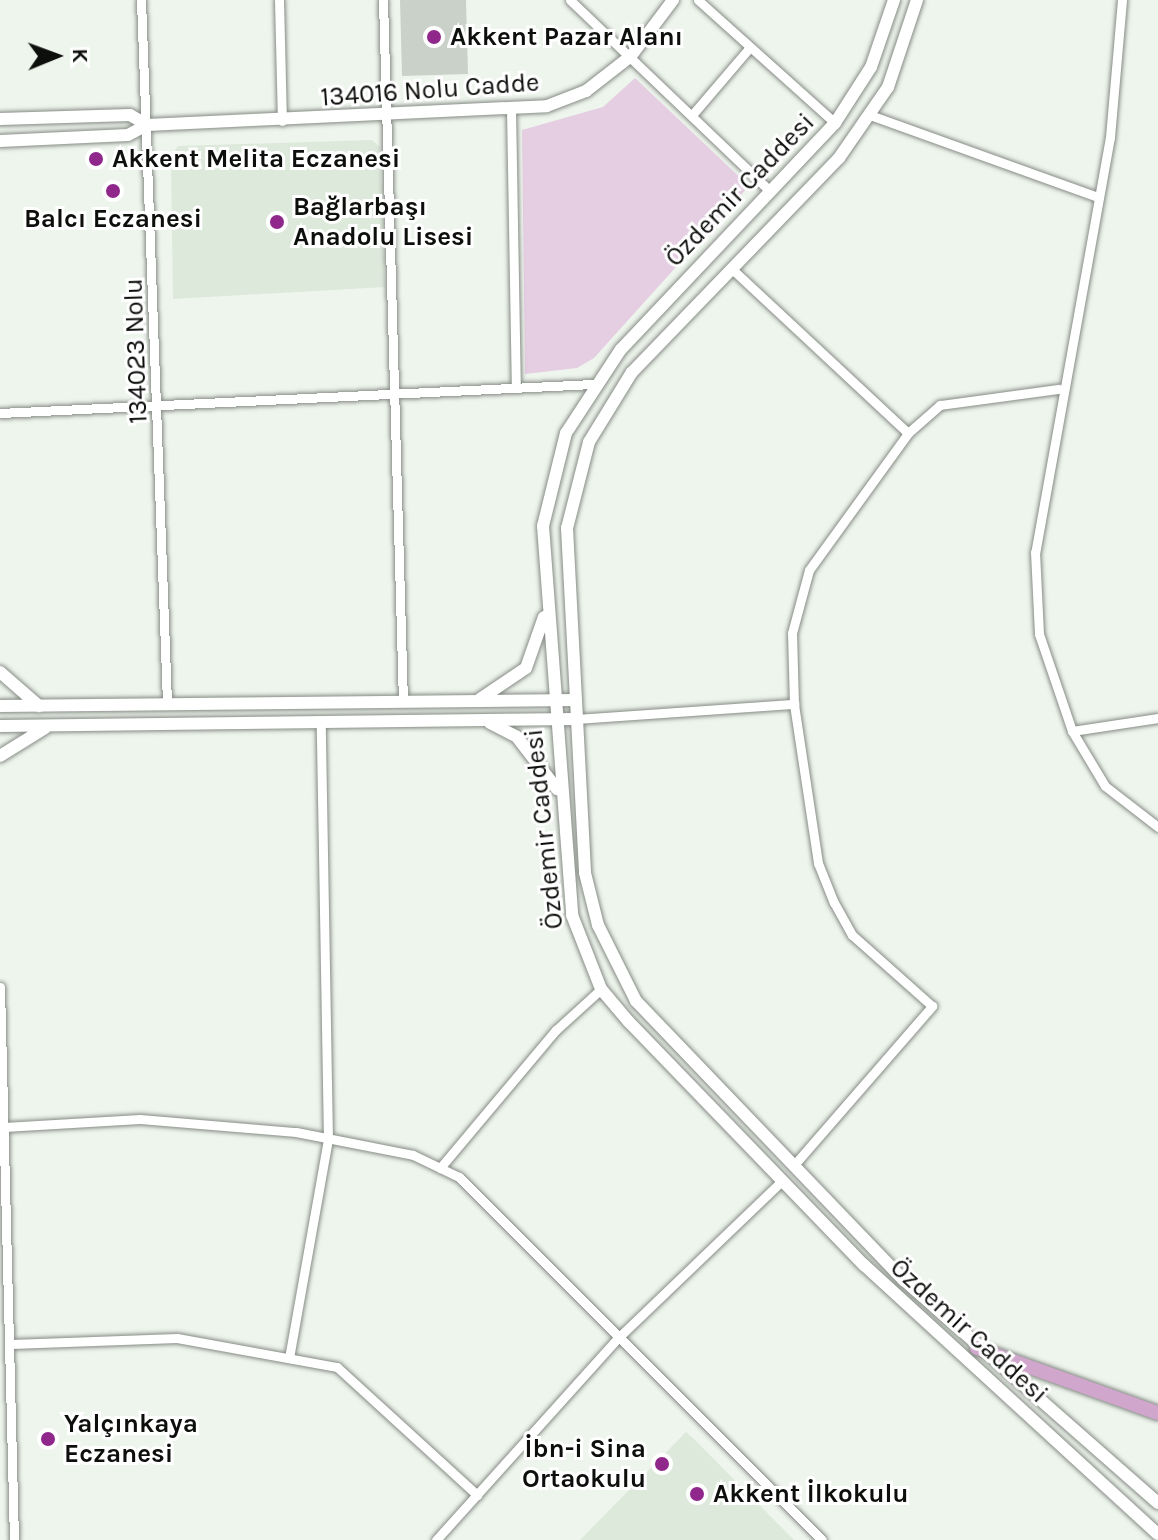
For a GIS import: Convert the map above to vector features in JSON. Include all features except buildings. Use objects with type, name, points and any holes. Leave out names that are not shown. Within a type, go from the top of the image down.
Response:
[{"type":"main road","name":"134016 Nolu Cadde","points":[[147,125],[387,117],[511,109],[586,91],[631,56],[673,0]]},
{"type":"main road","name":"Özdemir Caddesi","points":[[894,0],[876,58],[835,123],[594,384],[551,477],[543,526],[546,610],[557,789],[572,915],[601,989],[782,1181],[1158,1534]]},
{"type":"main road","name":"Özdemir Caddesi","points":[[917,0],[901,58],[870,115],[839,158],[632,372],[589,442],[572,488],[567,528],[585,873],[616,969],[636,1001],[977,1348],[1158,1503]]},
{"type":"main road","points":[[0,119],[130,115],[147,125]]},
{"type":"main road","points":[[0,141],[128,135],[147,125]]},
{"type":"main road","points":[[477,700],[526,668],[546,610]]},
{"type":"main road","points":[[0,672],[42,708]]},
{"type":"main road","points":[[0,706],[42,708],[167,702],[576,700]]},
{"type":"main road","points":[[0,726],[577,719]]},
{"type":"main road","points":[[487,722],[517,737],[557,789]]},
{"type":"main road","points":[[0,756],[47,727]]},
{"type":"main road","points":[[977,1348],[1158,1413]]},
{"type":"street","name":"134023 Nolu","points":[[141,0],[159,406],[167,702]]},
{"type":"street","points":[[279,0],[282,121]]},
{"type":"street","points":[[383,0],[403,701]]},
{"type":"street","points":[[570,0],[770,191]]},
{"type":"street","points":[[698,0],[835,123]]},
{"type":"street","points":[[1122,0],[1098,197],[1059,389],[1035,552],[1039,634],[1072,731],[1105,786],[1158,827]]},
{"type":"street","points":[[692,115],[750,47]]},
{"type":"street","points":[[511,109],[516,384]]},
{"type":"street","points":[[870,115],[1098,197]]},
{"type":"street","points":[[731,268],[908,433]]},
{"type":"street","points":[[0,413],[516,384],[594,384]]},
{"type":"street","points":[[794,1165],[932,1006],[852,935],[834,903],[818,863],[794,704],[792,633],[809,570],[908,433],[940,405],[1059,389]]},
{"type":"street","points":[[577,719],[794,704]]},
{"type":"street","points":[[1072,731],[1158,718]]},
{"type":"street","points":[[289,1358],[328,1140],[321,723]]},
{"type":"street","points":[[0,987],[14,1540]]},
{"type":"street","points":[[440,1168],[556,1030],[601,989]]},
{"type":"street","points":[[4,1127],[140,1119],[328,1140],[413,1155],[459,1177],[617,1339],[822,1540]]},
{"type":"street","points":[[436,1540],[617,1339],[782,1181]]},
{"type":"street","points":[[11,1344],[177,1338],[289,1358],[350,1375],[477,1495]]},
{"type":"shaded area","points":[[635,78],[749,186],[594,358],[577,368],[525,374],[522,130],[603,107]]},
{"type":"shaded area","name":"Bağlarbaşı Anadolu Lisesi","points":[[372,140],[380,147],[385,287],[173,299],[171,156],[178,146]]},
{"type":"shaded area","points":[[686,1432],[694,1439],[794,1540],[580,1540]]},
{"type":"place","name":"Akkent Pazar Alanı","points":[[434,37]]},
{"type":"place","name":"Akkent Melita Eczanesi","points":[[96,159]]},
{"type":"place","name":"Balcı Eczanesi","points":[[113,191]]},
{"type":"place","name":"Bağlarbaşı Anadolu Lisesi","points":[[277,222]]},
{"type":"place","name":"Yalçınkaya Eczanesi","points":[[48,1439]]},
{"type":"place","name":"İbn-i Sina Ortaokulu","points":[[662,1464]]},
{"type":"place","name":"Akkent İlkokulu","points":[[697,1494]]}]
